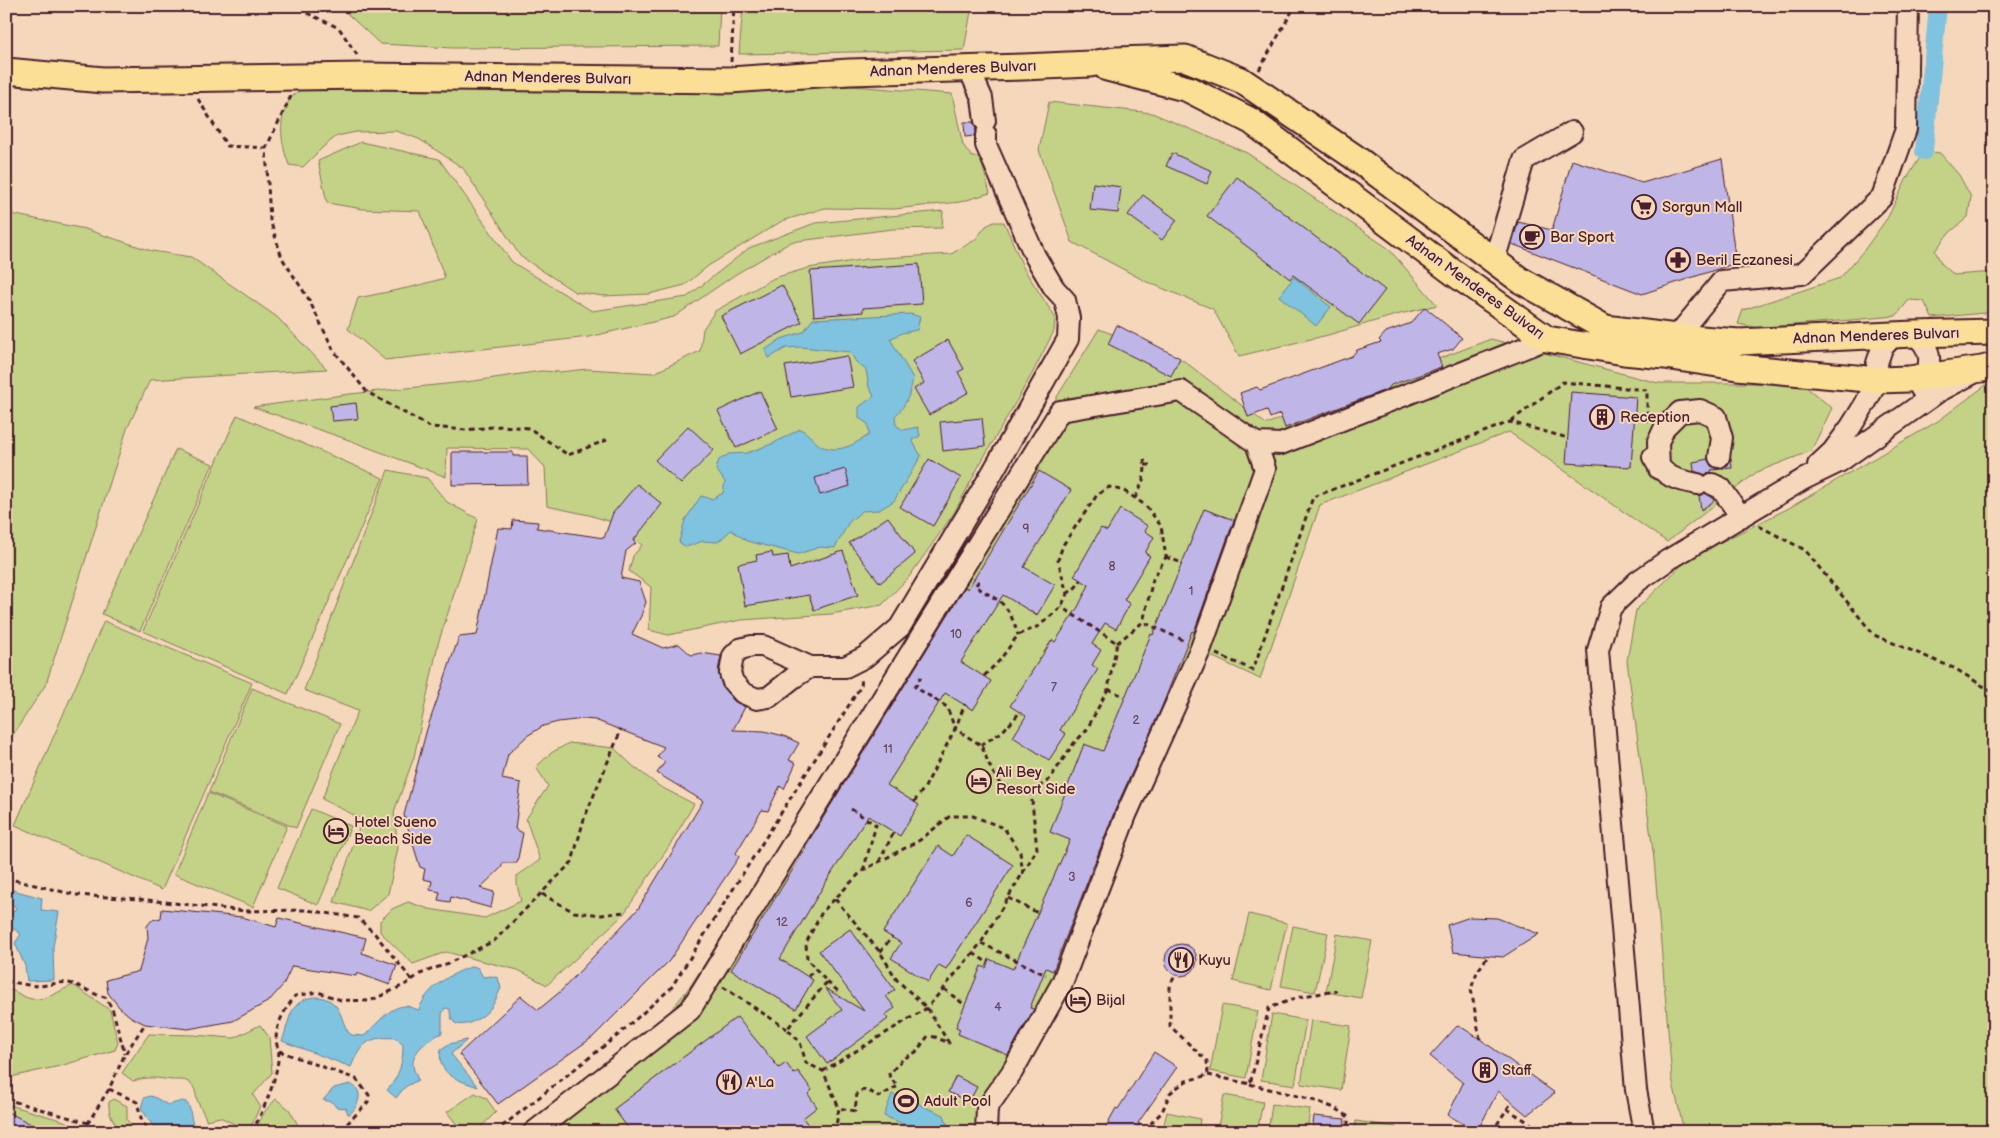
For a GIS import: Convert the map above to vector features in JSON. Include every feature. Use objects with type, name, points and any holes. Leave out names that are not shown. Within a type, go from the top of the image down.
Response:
[{"type":"main road","name":"Adnan Menderes Bulvarı","points":[[6,70],[103,80],[300,79],[364,76],[730,80],[849,72],[1090,64],[1115,60],[1186,58],[1241,80],[1353,156],[1520,280],[1605,328],[1676,338],[1738,342],[1904,334],[1994,332]]},
{"type":"main road","name":"Adnan Menderes Bulvarı","points":[[1090,64],[1188,89],[1251,121],[1454,273],[1547,339],[1624,352],[1736,367],[1878,380],[1909,379],[1988,367]]},
{"type":"street","points":[[1676,338],[1722,281],[1802,274],[1882,197],[1906,129],[1908,6]]},
{"type":"street","points":[[810,667],[845,667],[865,656],[900,626],[1068,339],[1069,318],[1065,300],[1054,288],[1035,256],[986,145],[982,98],[969,69]]},
{"type":"street","points":[[1494,261],[1524,160],[1572,132]]},
{"type":"street","points":[[1804,479],[1833,451],[1850,428],[1878,380],[1877,363],[1882,348],[1904,334],[1926,343],[1929,357],[1927,376],[1918,396],[1900,419]]},
{"type":"street","points":[[1256,444],[1281,444],[1547,339]]},
{"type":"street","points":[[1644,1132],[1636,1090],[1598,650],[1610,607],[1638,581],[1668,560],[1804,479],[1839,462],[1938,392],[1988,367]]},
{"type":"street","points":[[534,1132],[690,1010],[1060,411],[1181,391],[1256,444],[1265,469],[1201,648],[1126,815],[1062,983],[1012,1072],[987,1108],[986,1132]]},
{"type":"street","points":[[1659,469],[1658,442],[1665,427],[1680,412],[1700,410],[1716,417],[1722,438],[1714,477],[1741,517]]},
{"type":"street","points":[[1646,444],[1659,469],[1678,480],[1714,477]]},
{"type":"path","points":[[301,6],[309,14],[338,28],[357,56],[364,76]]},
{"type":"path","points":[[730,80],[734,6]]},
{"type":"path","points":[[1250,86],[1295,6]]},
{"type":"path","points":[[185,79],[227,146],[266,148]]},
{"type":"path","points":[[300,79],[266,148],[270,220],[282,258],[308,298],[334,351],[367,392],[430,427],[466,430],[501,426],[529,428],[568,455],[607,440]]},
{"type":"path","points":[[1143,622],[1253,670],[1312,497],[1510,422],[1564,382],[1647,390],[1646,444]]},
{"type":"path","points":[[1510,422],[1568,438]]},
{"type":"path","points":[[1135,498],[1143,484],[1144,459]]},
{"type":"path","points":[[1145,465],[1150,465]]},
{"type":"path","points":[[921,677],[915,687],[947,707],[955,729],[981,745],[990,769],[1000,784],[1031,792],[1049,780],[1074,743],[1086,731],[1108,689],[1117,643],[1143,622],[1153,579],[1166,557],[1162,526],[1146,506],[1124,491],[1109,487],[1096,495],[1063,545],[1058,560],[1067,594]]},
{"type":"path","points":[[1741,517],[1805,550],[1874,636],[1956,669],[1994,693]]},
{"type":"path","points":[[1166,557],[1182,563]]},
{"type":"path","points":[[979,580],[975,586],[1006,606],[1018,635]]},
{"type":"path","points":[[984,676],[999,661],[1018,635],[1038,626],[1061,607],[1067,594],[1081,580]]},
{"type":"path","points":[[1061,607],[1117,643]]},
{"type":"path","points":[[495,1132],[618,1035],[671,988],[861,686],[865,656]]},
{"type":"path","points":[[1108,689],[1125,697]]},
{"type":"path","points":[[914,802],[926,787],[955,729],[965,704]]},
{"type":"path","points":[[981,745],[1002,732],[1020,712]]},
{"type":"path","points":[[252,1132],[270,1094],[278,1065],[279,1051],[275,1043],[280,1020],[294,996],[318,992],[341,1000],[370,1001],[420,974],[452,962],[494,941],[572,862],[584,819],[621,730]]},
{"type":"path","points":[[823,1071],[927,1008],[981,943],[1037,849],[1031,792]]},
{"type":"path","points":[[851,809],[876,825],[862,872]]},
{"type":"path","points":[[838,991],[827,982],[807,959],[806,943],[822,912],[862,872],[920,840],[950,816],[973,816],[1004,828],[1020,852],[1023,874]]},
{"type":"path","points":[[879,862],[894,832]]},
{"type":"path","points":[[6,878],[76,895],[148,900],[245,911],[307,910],[358,918],[375,934],[412,980]]},
{"type":"path","points":[[542,894],[574,912],[602,915],[624,912]]},
{"type":"path","points":[[1008,898],[1038,913]]},
{"type":"path","points":[[835,899],[880,952],[897,980],[927,1008],[949,1044],[936,1037],[928,1036],[916,1052],[902,1059],[889,1074],[890,1078],[898,1086],[879,1097],[863,1090],[858,1093],[855,1111],[839,1108]]},
{"type":"path","points":[[880,952],[892,937]]},
{"type":"path","points":[[981,943],[1047,976]]},
{"type":"path","points":[[973,953],[988,963]]},
{"type":"path","points":[[1480,1039],[1471,989],[1477,972],[1488,956]]},
{"type":"path","points":[[808,976],[816,969]]},
{"type":"path","points":[[1175,976],[1170,985],[1170,1026],[1207,1061],[1208,1075]]},
{"type":"path","points":[[710,977],[733,995],[787,1029],[800,1042],[806,1063],[823,1071],[839,1108],[835,1132]]},
{"type":"path","points":[[6,981],[37,986],[66,982],[83,987],[97,996],[105,997],[112,1008],[125,1054]]},
{"type":"path","points":[[787,1029],[827,982]]},
{"type":"path","points":[[944,989],[965,1005]]},
{"type":"path","points":[[1250,1084],[1269,1008],[1303,996],[1337,992]]},
{"type":"path","points":[[83,1132],[109,1089],[125,1054],[145,1024]]},
{"type":"path","points":[[279,1051],[356,1078],[369,1095],[368,1102],[346,1125],[349,1132]]},
{"type":"path","points":[[1147,1132],[1152,1122],[1162,1112],[1170,1093],[1186,1080],[1208,1075],[1307,1098],[1342,1110],[1348,1117],[1348,1132]]},
{"type":"path","points":[[109,1089],[137,1102],[141,1118],[148,1132]]},
{"type":"path","points":[[7,1100],[88,1123],[105,1132]]},
{"type":"path","points":[[1492,1132],[1512,1102]]},
{"type":"path","points":[[1507,1109],[1536,1128],[1538,1132]]},
{"type":"green space","points":[[339,6],[720,6],[718,46],[453,48],[380,44]]},
{"type":"green space","points":[[743,6],[972,6],[964,50],[739,54]]},
{"type":"green space","points":[[305,86],[656,90],[853,86],[952,94],[963,145],[972,157],[980,157],[990,193],[960,202],[894,209],[825,208],[782,221],[708,266],[685,285],[649,294],[603,296],[575,292],[520,256],[463,168],[419,139],[396,131],[356,132],[337,136],[303,167],[289,165],[282,140],[283,115],[293,95]]},
{"type":"green space","points":[[1049,102],[1152,113],[1247,153],[1388,248],[1437,305],[1328,335],[1239,356],[1213,309],[1147,282],[1072,242],[1039,150]]},
{"type":"green space","points":[[361,142],[439,159],[512,262],[592,311],[687,297],[749,248],[815,223],[943,211],[942,228],[892,229],[791,242],[736,274],[674,317],[589,337],[385,360],[348,329],[358,298],[445,278],[420,211],[363,209],[327,203],[318,161]]},
{"type":"green space","points":[[1924,151],[1940,153],[1959,175],[1971,197],[1968,217],[1947,235],[1935,251],[1941,263],[1954,275],[1994,272],[1994,312],[1932,318],[1924,301],[1909,300],[1896,316],[1759,328],[1738,324],[1743,310],[1840,278],[1865,249],[1888,217],[1906,180]]},
{"type":"green space","points":[[6,213],[85,229],[152,251],[191,257],[277,317],[327,369],[150,380],[127,429],[46,684],[9,741],[6,756]]},
{"type":"green space","points":[[994,222],[1004,222],[1024,269],[1055,317],[1054,331],[954,513],[909,577],[882,605],[831,614],[741,620],[668,635],[649,630],[651,587],[629,571],[633,556],[642,545],[615,523],[547,506],[545,467],[528,449],[447,448],[446,477],[346,439],[253,407],[350,394],[474,381],[541,371],[560,372],[587,369],[654,373],[700,351],[703,329],[715,311],[774,278],[808,268],[867,259],[951,254],[975,240],[986,226]]},
{"type":"green space","name":"Ali Bey Resort Side","points":[[1099,329],[1184,361],[1266,424],[1491,339],[1658,383],[1758,383],[1806,387],[1832,408],[1811,451],[1757,472],[1667,542],[1509,432],[1320,505],[1260,679],[1196,649],[1053,984],[979,1132],[515,1132],[664,1019],[691,985],[785,838]]},
{"type":"green space","points":[[1994,379],[1994,1132],[1684,1132],[1672,1078],[1654,859],[1627,661],[1636,610],[1689,558],[1789,508],[1938,421]]},
{"type":"green space","points":[[237,415],[383,478],[288,694],[143,631]]},
{"type":"green space","points":[[176,449],[213,464],[140,631],[102,614]]},
{"type":"green space","points":[[388,470],[427,478],[447,502],[478,519],[438,644],[414,757],[394,812],[398,848],[388,894],[368,911],[334,902],[362,819],[322,799],[358,711],[304,690]]},
{"type":"green space","points":[[104,621],[252,683],[162,890],[15,825]]},
{"type":"green space","points":[[252,688],[340,724],[296,828],[209,792]]},
{"type":"green space","points":[[569,743],[614,748],[659,786],[694,804],[670,845],[623,915],[547,985],[518,970],[446,952],[413,964],[380,932],[380,921],[392,909],[408,902],[429,909],[485,918],[521,901],[517,876],[540,860],[526,819],[548,786],[536,767],[551,753]]},
{"type":"green space","points":[[208,793],[287,826],[253,907],[174,874]]},
{"type":"green space","points":[[311,809],[351,826],[318,905],[277,888]]},
{"type":"green space","points":[[1249,914],[1287,923],[1271,990],[1233,981]]},
{"type":"green space","points":[[1293,926],[1328,933],[1315,992],[1281,986]]},
{"type":"green space","points":[[1337,934],[1372,941],[1361,998],[1326,992]]},
{"type":"green space","points":[[73,985],[110,1010],[118,1043],[115,1050],[60,1066],[6,1078],[6,989],[29,998],[38,999],[48,997]]},
{"type":"green space","points":[[1222,1005],[1258,1011],[1246,1078],[1210,1071]]},
{"type":"green space","points":[[1272,1014],[1306,1020],[1295,1085],[1261,1080]]},
{"type":"green space","points":[[1311,1020],[1351,1026],[1341,1090],[1301,1084]]},
{"type":"green space","points":[[260,1025],[269,1037],[272,1073],[253,1095],[260,1106],[251,1127],[244,1129],[220,1117],[206,1120],[194,1088],[187,1081],[144,1078],[133,1081],[122,1073],[149,1034],[234,1038]]},
{"type":"green space","points":[[475,1093],[486,1098],[496,1112],[476,1132],[460,1132],[461,1130],[447,1112]]},
{"type":"green space","points":[[1224,1095],[1263,1102],[1257,1132],[1217,1132]]},
{"type":"green space","points":[[113,1099],[127,1106],[127,1120],[138,1132],[123,1132],[116,1125],[109,1111],[109,1102]]},
{"type":"green space","points":[[276,1099],[289,1109],[302,1132],[254,1132],[265,1111]]},
{"type":"green space","points":[[6,1104],[64,1121],[77,1127],[74,1132],[6,1132]]},
{"type":"green space","points":[[1272,1104],[1310,1109],[1307,1132],[1268,1132]]},
{"type":"green space","points":[[1167,1112],[1200,1119],[1198,1132],[1162,1132]]},
{"type":"green space","points":[[1356,1121],[1396,1127],[1395,1132],[1354,1132]]},
{"type":"water","points":[[1294,277],[1331,307],[1316,326],[1279,296]]},
{"type":"water","points":[[911,314],[920,317],[917,330],[902,333],[890,339],[913,378],[907,399],[895,416],[896,425],[903,430],[918,427],[920,436],[912,440],[921,456],[894,501],[879,510],[862,511],[849,522],[835,548],[820,547],[798,554],[747,541],[731,530],[718,542],[703,541],[686,547],[679,542],[685,520],[701,496],[712,499],[723,493],[725,482],[716,469],[719,460],[729,454],[747,453],[774,443],[800,429],[821,446],[834,449],[846,447],[869,435],[868,424],[859,418],[859,407],[874,396],[869,387],[866,370],[856,362],[850,352],[800,347],[786,348],[769,358],[765,350],[781,339],[803,332],[813,319]]},
{"type":"water","points":[[9,889],[42,898],[41,910],[59,912],[53,947],[54,980],[27,981],[25,966],[15,943],[21,934],[11,927],[9,917],[16,908],[8,900]]},
{"type":"water","points":[[473,966],[478,968],[483,977],[491,976],[498,978],[501,988],[493,1004],[482,1016],[470,1023],[464,1024],[454,1022],[450,1009],[445,1008],[442,1014],[442,1033],[423,1045],[416,1054],[413,1067],[418,1080],[405,1087],[396,1098],[387,1090],[397,1075],[402,1058],[403,1045],[396,1038],[379,1038],[367,1043],[358,1052],[351,1067],[282,1041],[294,1008],[308,998],[320,997],[330,1001],[337,1008],[349,1033],[364,1036],[394,1009],[407,1006],[419,1010],[428,994],[441,982]]},
{"type":"water","points":[[467,1040],[451,1054],[478,1087],[450,1075],[445,1071],[440,1058],[441,1049],[449,1044]]},
{"type":"water","points":[[350,1084],[358,1090],[359,1098],[350,1114],[348,1114],[346,1108],[336,1107],[332,1102],[323,1100],[334,1088]]},
{"type":"water","points":[[892,1094],[900,1098],[905,1096],[915,1097],[920,1105],[944,1115],[950,1132],[923,1132],[884,1116]]},
{"type":"water","points":[[150,1096],[168,1105],[182,1101],[186,1102],[190,1109],[193,1124],[199,1132],[157,1132],[141,1108],[144,1098]]},
{"type":"building","points":[[964,122],[973,122],[976,129],[974,136],[965,137]]},
{"type":"building","points":[[1172,153],[1212,171],[1207,184],[1166,166]]},
{"type":"building","name":"Sorgun Mall","points":[[1722,159],[1736,263],[1642,294],[1512,244],[1518,222],[1552,230],[1572,160],[1642,183]]},
{"type":"building","points":[[1237,177],[1385,290],[1359,324],[1293,275],[1290,279],[1207,216]]},
{"type":"building","points":[[1093,183],[1121,187],[1118,213],[1090,210]]},
{"type":"building","points":[[1143,195],[1177,220],[1162,240],[1128,215]]},
{"type":"building","points":[[919,264],[922,304],[863,308],[863,312],[814,316],[810,271]]},
{"type":"building","points":[[782,285],[802,322],[740,354],[721,316]]},
{"type":"building","points":[[1425,307],[1462,338],[1453,349],[1437,354],[1442,367],[1391,385],[1388,389],[1285,428],[1280,414],[1270,418],[1267,410],[1248,417],[1240,393],[1257,387],[1260,390],[1352,356],[1357,350],[1381,342],[1379,340],[1386,332],[1411,323]]},
{"type":"building","points":[[1117,325],[1180,358],[1171,376],[1108,344]]},
{"type":"building","points":[[948,340],[964,369],[958,372],[969,392],[929,415],[914,389],[924,383],[912,361]]},
{"type":"building","points":[[847,356],[853,387],[791,397],[785,366]]},
{"type":"building","points":[[760,391],[778,429],[736,448],[718,411]]},
{"type":"building","name":"Reception","points":[[1571,392],[1636,397],[1631,467],[1566,463]]},
{"type":"building","points":[[356,403],[358,419],[332,421],[330,406]]},
{"type":"building","points":[[982,418],[985,446],[943,451],[940,422]]},
{"type":"building","points":[[688,426],[714,450],[681,484],[655,460]]},
{"type":"building","points":[[452,452],[513,452],[513,456],[527,456],[528,484],[452,485]]},
{"type":"building","points":[[1731,458],[1732,468],[1711,470],[1711,472],[1705,475],[1694,471],[1693,462],[1708,459],[1711,466],[1718,469],[1728,465]]},
{"type":"building","points":[[929,459],[961,478],[933,526],[900,507]]},
{"type":"building","points":[[845,469],[850,486],[820,495],[815,478]]},
{"type":"building","points":[[1039,471],[1071,490],[1024,567],[1055,585],[1037,615],[1003,595],[961,662],[991,681],[973,710],[945,693],[887,785],[919,805],[900,836],[868,816],[821,890],[780,959],[813,980],[796,1009],[731,970],[965,587],[968,589]]},
{"type":"building","points":[[637,484],[662,504],[633,541],[636,543],[626,551],[621,578],[639,582],[646,602],[632,634],[663,648],[679,644],[691,655],[701,653],[721,656],[718,671],[722,686],[734,701],[745,707],[733,730],[764,731],[784,736],[799,743],[789,760],[796,763],[784,789],[780,786],[768,811],[762,810],[736,853],[739,857],[669,961],[593,1037],[498,1104],[459,1054],[521,996],[538,1010],[561,991],[638,909],[703,801],[657,773],[665,762],[657,757],[664,747],[595,720],[584,719],[558,722],[543,726],[527,736],[508,754],[502,779],[521,783],[515,829],[523,833],[517,863],[503,863],[501,868],[480,888],[494,892],[491,908],[451,897],[450,902],[438,900],[440,892],[430,890],[432,881],[423,879],[425,869],[420,867],[404,815],[427,729],[459,637],[477,635],[498,528],[512,529],[513,520],[538,522],[537,528],[604,538],[613,513]]},
{"type":"building","points":[[1705,493],[1713,498],[1714,501],[1701,510],[1699,495]]},
{"type":"building","points":[[1120,509],[1148,526],[1145,531],[1154,537],[1145,553],[1150,556],[1124,600],[1130,604],[1116,629],[1105,623],[1092,644],[1101,650],[1092,665],[1098,669],[1060,730],[1066,734],[1049,760],[1013,737],[1026,716],[1010,706],[1052,640],[1055,642],[1078,607],[1089,585],[1074,576],[1101,528],[1107,531]]},
{"type":"building","points":[[1204,509],[1234,520],[1194,632],[1192,631],[1161,709],[1115,810],[1053,971],[1046,968],[1030,1008],[1034,1009],[1008,1055],[958,1034],[960,1029],[956,1027],[981,966],[986,968],[989,959],[1013,969],[1070,840],[1050,832],[1084,744],[1103,751]]},
{"type":"building","points":[[888,517],[915,554],[880,583],[849,543]]},
{"type":"building","points":[[843,551],[858,595],[814,610],[809,595],[745,606],[738,564],[757,560],[756,555],[772,552],[773,557],[788,555],[790,569]]},
{"type":"building","points":[[966,835],[1013,865],[946,969],[939,965],[928,982],[891,958],[901,943],[883,932],[938,846],[953,856]]},
{"type":"building","points":[[162,909],[242,917],[276,927],[279,918],[366,938],[362,953],[397,965],[390,985],[357,973],[356,976],[292,966],[283,985],[269,1001],[233,1021],[188,1029],[145,1024],[131,1017],[119,1007],[108,993],[106,980],[139,971],[148,938],[147,926],[152,920],[161,918]]},
{"type":"building","points":[[1470,917],[1497,918],[1539,934],[1503,957],[1453,952],[1447,925]]},
{"type":"building","points":[[850,929],[895,990],[886,996],[895,1008],[885,1015],[888,1019],[827,1064],[807,1036],[842,1010],[825,988],[864,1011],[819,951]]},
{"type":"building","name":"Kuyu","points":[[1181,944],[1187,945],[1192,949],[1196,954],[1196,966],[1192,971],[1187,975],[1181,976],[1175,975],[1170,971],[1166,966],[1165,960],[1166,954],[1170,949],[1175,945]]},
{"type":"building","name":"A'La","points":[[737,1017],[779,1068],[786,1063],[794,1074],[798,1071],[812,1090],[808,1094],[817,1107],[803,1118],[809,1126],[802,1132],[631,1132],[614,1109]]},
{"type":"building","name":"Staff","points":[[1458,1025],[1555,1093],[1527,1115],[1498,1091],[1477,1132],[1448,1115],[1463,1083],[1430,1056]]},
{"type":"building","points":[[1154,1052],[1177,1067],[1138,1123],[1140,1124],[1134,1132],[1103,1132],[1116,1108],[1118,1109]]},
{"type":"building","points":[[956,1076],[977,1087],[969,1102],[948,1092]]},
{"type":"building","points":[[6,1111],[46,1132],[6,1132]]},
{"type":"building","points":[[1314,1116],[1345,1119],[1343,1132],[1312,1132]]},
{"type":"waterway","points":[[1924,151],[1938,6]]},
{"type":"place","name":"Sorgun Mall","points":[[1644,207]]},
{"type":"place","name":"Bar Sport","points":[[1532,237]]},
{"type":"place","name":"Beril Eczanesi","points":[[1678,260]]},
{"type":"place","name":"Reception","points":[[1602,417]]},
{"type":"place","name":"Ali Bey Resort Side","points":[[979,781]]},
{"type":"place","name":"Hotel Sueno Beach Side","points":[[336,831]]},
{"type":"place","name":"Kuyu","points":[[1181,960]]},
{"type":"place","name":"Bijal","points":[[1078,1000]]},
{"type":"place","name":"Staff","points":[[1485,1070]]},
{"type":"place","name":"A'La","points":[[729,1082]]},
{"type":"place","name":"Adult Pool","points":[[906,1101]]}]
